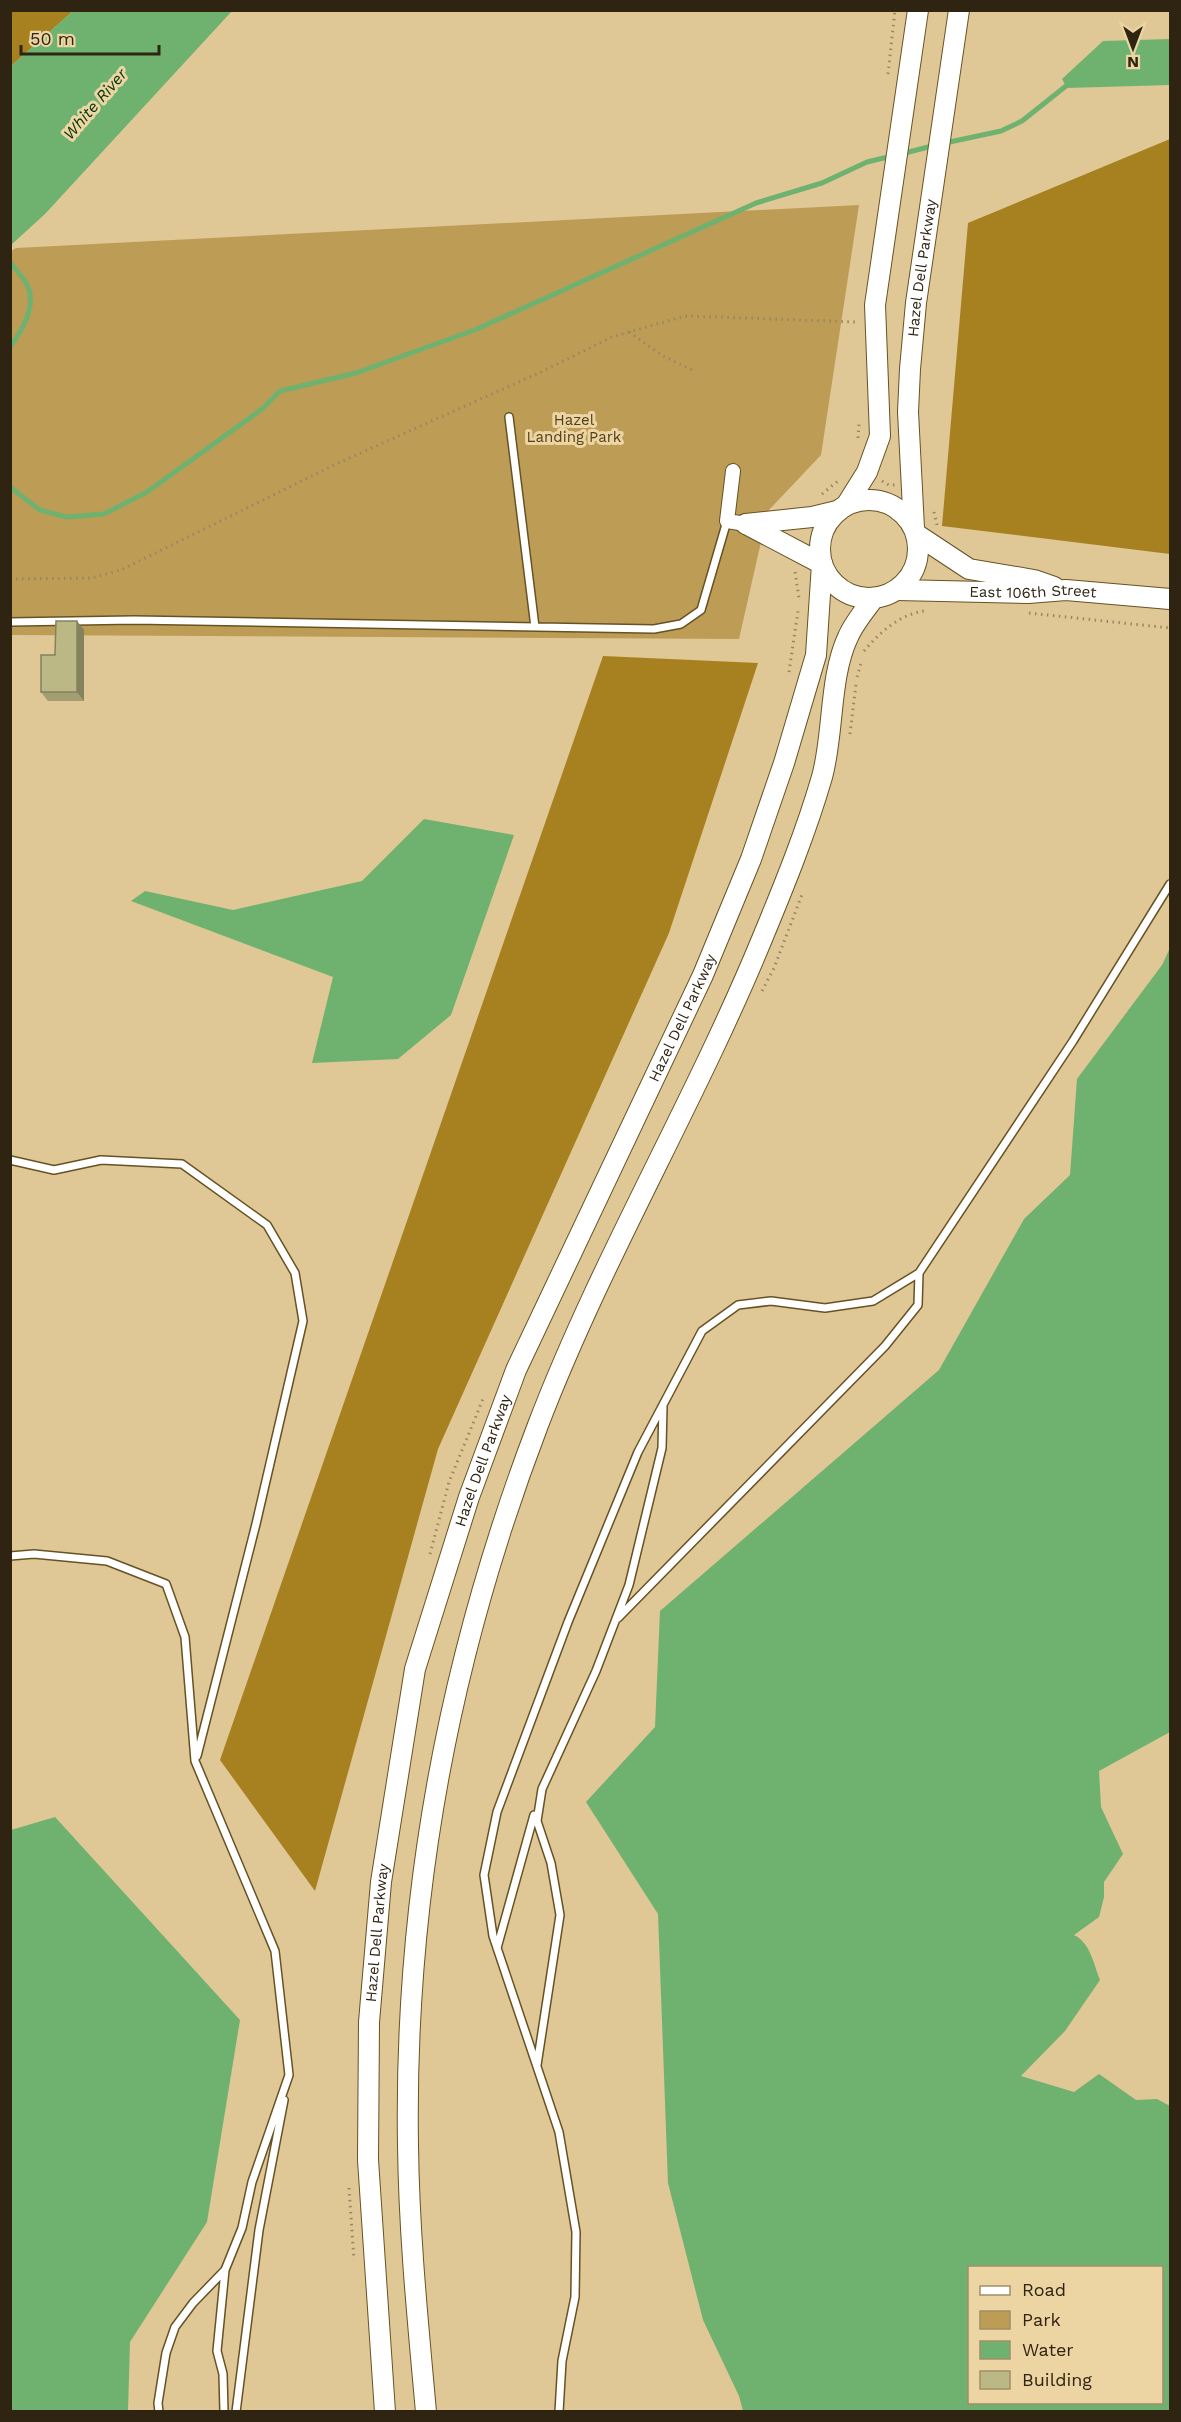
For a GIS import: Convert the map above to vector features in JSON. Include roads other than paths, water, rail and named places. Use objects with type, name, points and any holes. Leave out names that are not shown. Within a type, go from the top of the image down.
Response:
[{"type":"main road","points":[[915,531],[918,547],[913,571],[897,590],[874,598],[858,597],[842,590],[830,579],[822,564],[820,540],[828,520],[842,508],[867,472],[880,436],[875,305],[918,10]]},
{"type":"main road","name":"Hazel Dell Parkway","points":[[915,531],[910,484],[908,412],[910,369],[916,303],[959,10]]},
{"type":"main road","points":[[737,522],[812,517],[842,508],[858,500],[880,500],[900,510],[915,531],[969,569],[1034,580],[1066,590]]},
{"type":"main road","points":[[737,522],[822,564]]},
{"type":"main road","name":"Hazel Dell Parkway","points":[[385,2412],[372,2254],[368,2160],[369,2022],[381,1882],[415,1669],[469,1497],[516,1370],[540,1314],[703,975],[751,859],[784,763],[816,655],[822,564]]},
{"type":"main road","name":"East 106th Street","points":[[897,590],[1028,593],[1066,590],[1170,599]]},
{"type":"main road","points":[[426,2412],[409,2187],[409,2050],[420,1892],[448,1720],[493,1551],[538,1425],[563,1363],[736,1000],[772,916],[823,772],[839,660],[856,622],[874,598]]},
{"type":"street","points":[[734,471],[737,522]]},
{"type":"lane","points":[[509,417],[535,627]]},
{"type":"lane","points":[[10,622],[134,620],[634,629],[681,624],[701,610],[737,522]]},
{"type":"lane","points":[[559,2412],[562,2361],[575,2296],[576,2232],[559,2132],[493,1936],[484,1875],[497,1812],[568,1622],[638,1452],[702,1331],[738,1305],[771,1301],[825,1308],[873,1301],[919,1273],[1073,1041],[1170,884]]},
{"type":"lane","points":[[10,1161],[54,1170],[101,1160],[182,1164],[267,1225],[295,1273],[303,1321],[256,1524],[195,1761]]},
{"type":"lane","points":[[615,1621],[885,1346],[918,1305],[919,1273]]},
{"type":"lane","points":[[497,1948],[542,1789],[596,1671],[629,1586],[662,1448],[663,1406]]},
{"type":"lane","points":[[10,1556],[34,1554],[107,1561],[166,1584],[184,1637],[195,1761],[275,1951],[289,2076],[259,2230],[236,2412]]},
{"type":"lane","points":[[537,2067],[560,1915],[551,1863],[537,1821],[542,1789]]},
{"type":"lane","points":[[224,2412],[223,2374],[217,2351],[225,2270],[242,2228],[252,2182],[289,2076]]},
{"type":"lane","points":[[159,2412],[166,2353],[175,2327],[225,2270]]},
{"type":"water","name":"White River","points":[[73,11],[232,11],[45,214],[11,245],[11,66]]},
{"type":"water","points":[[1170,39],[1170,85],[1067,88],[1062,79],[1103,41]]},
{"type":"water","points":[[424,819],[514,835],[451,1015],[398,1059],[312,1063],[333,977],[131,901],[145,891],[233,910],[362,881]]},
{"type":"water","points":[[1170,948],[1170,1732],[1099,1771],[1101,1807],[1123,1854],[1104,1882],[1104,1897],[1099,1917],[1074,1935],[1088,1948],[1100,1980],[1065,2031],[1021,2076],[1074,2092],[1099,2074],[1136,2100],[1157,2099],[1170,2106],[1170,2411],[743,2411],[739,2396],[703,2320],[668,2183],[658,1914],[586,1802],[655,1727],[660,1611],[939,1370],[1024,1219],[1070,1175],[1077,1079],[1162,965]]},
{"type":"water","points":[[55,1817],[240,2020],[207,2222],[130,2342],[128,2411],[11,2411],[11,1830]]},
{"type":"waterway","points":[[945,143],[1001,131],[1022,121],[1071,82]]},
{"type":"waterway","points":[[901,154],[936,145]]},
{"type":"waterway","points":[[10,487],[40,510],[67,517],[104,514],[147,492],[262,409],[280,391],[356,373],[477,329],[756,203],[822,183],[867,162],[892,156]]},
{"type":"waterway","points":[[10,262],[25,281],[30,298],[28,316],[10,347]]},
{"type":"park label","name":"Hazel Landing Park","points":[[574,428]]}]
